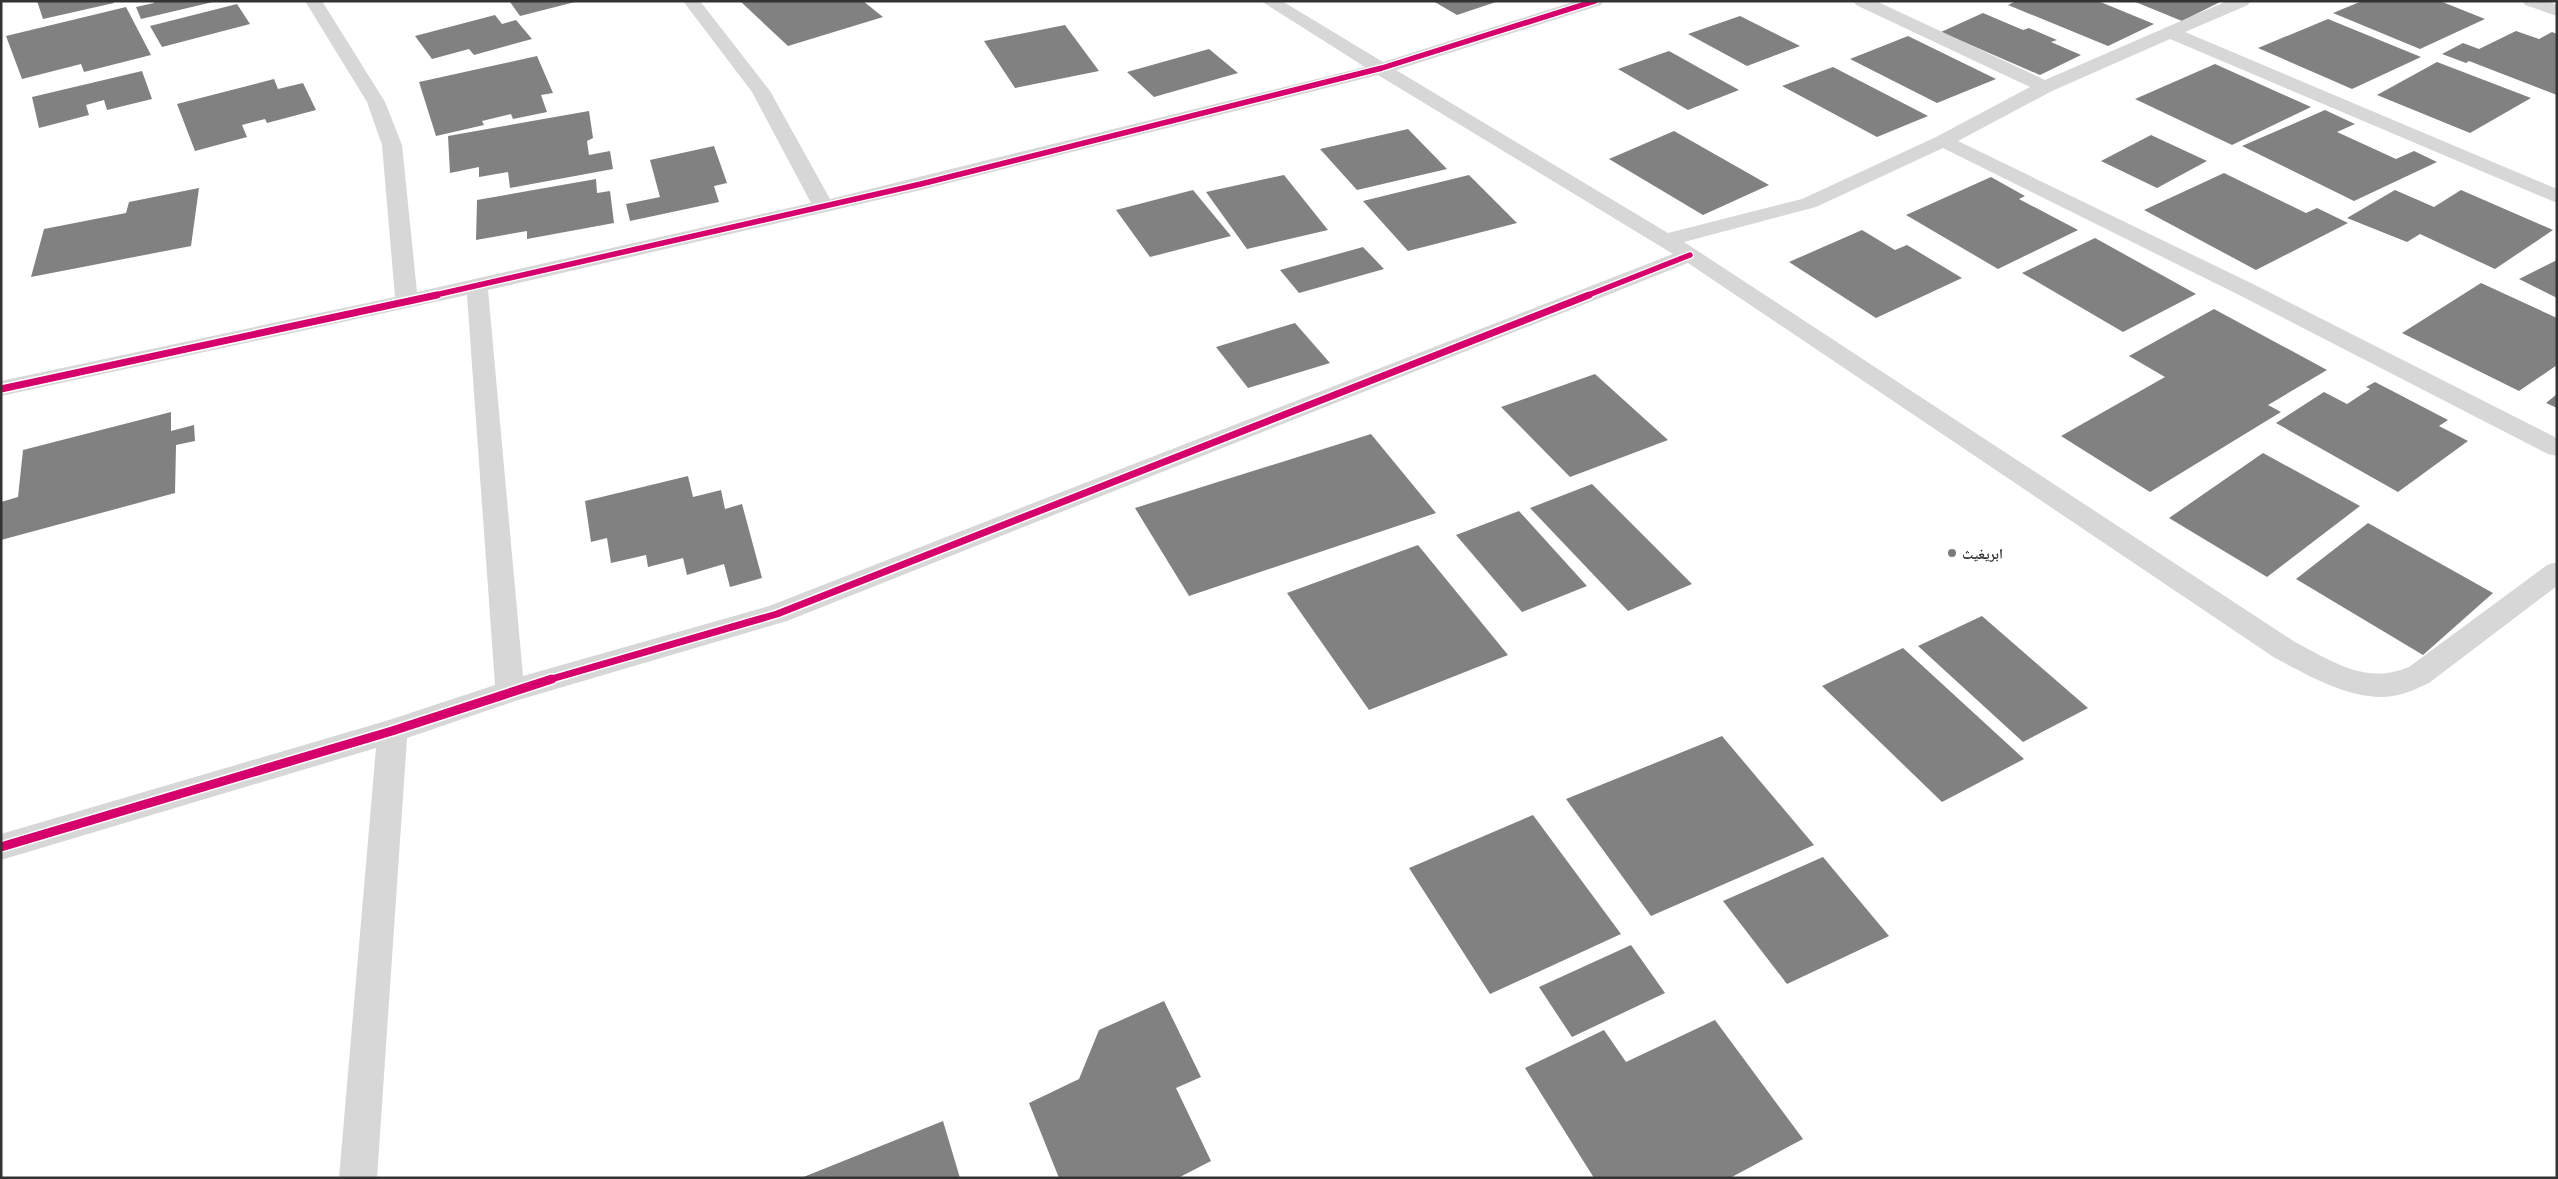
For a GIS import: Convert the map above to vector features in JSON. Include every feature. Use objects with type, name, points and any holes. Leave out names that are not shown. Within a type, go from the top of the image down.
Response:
[{"type":"street","points":[[313,1],[376,102],[392,145],[407,301]]},
{"type":"street","points":[[691,1],[761,92],[824,206]]},
{"type":"street","points":[[1270,1],[1690,255],[2285,650],[2332,674],[2361,683],[2393,686],[2418,675],[2557,572]]},
{"type":"street","points":[[1,389],[477,286],[824,206],[1382,68],[1594,1]]},
{"type":"street","points":[[1862,1],[2045,87]]},
{"type":"street","points":[[1666,240],[1809,202],[1943,141],[2045,87],[2242,1]]},
{"type":"street","points":[[2531,1],[2557,11]]},
{"type":"street","points":[[2169,32],[2557,197]]},
{"type":"street","points":[[1943,141],[2249,291],[2557,448]]},
{"type":"street","points":[[1,847],[392,731],[510,691],[777,614],[1690,255]]},
{"type":"street","points":[[477,286],[510,691]]},
{"type":"street","points":[[358,1178],[392,731]]},
{"type":"building","points":[[37,1],[113,1],[114,3],[43,19]]},
{"type":"building","points":[[153,1],[213,2],[141,19],[136,7],[154,3]]},
{"type":"building","points":[[740,1],[863,1],[883,17],[788,46]]},
{"type":"building","points":[[1433,1],[1496,1],[1496,2],[1457,15]]},
{"type":"building","points":[[2016,1],[2098,1],[2154,24],[2108,46],[2008,5]]},
{"type":"building","points":[[2133,1],[2222,1],[2182,21]]},
{"type":"building","points":[[2362,1],[2440,1],[2485,19],[2420,49],[2333,13]]},
{"type":"building","points":[[510,2],[575,2],[520,16]]},
{"type":"building","points":[[237,4],[250,24],[162,47],[150,26]]},
{"type":"building","points":[[126,7],[151,55],[84,72],[81,64],[22,79],[6,36]]},
{"type":"building","points":[[1983,13],[2023,30],[2029,28],[2057,40],[2051,42],[2081,55],[2040,75],[1941,32]]},
{"type":"building","points":[[495,15],[502,24],[516,20],[532,39],[474,55],[469,49],[432,59],[415,36]]},
{"type":"building","points":[[1740,16],[1800,46],[1747,66],[1688,34]]},
{"type":"building","points":[[2328,19],[2421,57],[2352,89],[2258,48]]},
{"type":"building","points":[[1065,25],[1099,71],[1015,88],[984,41]]},
{"type":"building","points":[[2516,31],[2539,39],[2552,32],[2557,34],[2557,95],[2469,61],[2466,63],[2442,54],[2463,43],[2479,49]]},
{"type":"building","points":[[1908,36],[1996,79],[1937,103],[1850,59]]},
{"type":"building","points":[[1209,49],[1238,73],[1154,97],[1127,72]]},
{"type":"building","points":[[1669,51],[1739,90],[1688,110],[1618,69]]},
{"type":"building","points":[[537,56],[553,93],[541,95],[547,112],[513,119],[511,114],[482,121],[484,125],[436,136],[419,82]]},
{"type":"building","points":[[2437,62],[2531,98],[2470,133],[2377,95]]},
{"type":"building","points":[[2215,64],[2311,107],[2232,145],[2135,99]]},
{"type":"building","points":[[1833,67],[1928,116],[1877,137],[1782,86]]},
{"type":"building","points":[[142,71],[152,99],[107,110],[104,100],[86,105],[89,115],[39,128],[32,97]]},
{"type":"building","points":[[274,79],[278,89],[303,83],[316,110],[267,123],[265,119],[242,125],[247,137],[195,151],[177,104]]},
{"type":"building","points":[[2325,110],[2355,124],[2337,132],[2396,159],[2414,151],[2437,162],[2354,201],[2242,146]]},
{"type":"building","points":[[589,111],[593,138],[587,141],[589,155],[610,151],[613,169],[510,188],[508,172],[479,177],[479,167],[450,173],[448,136]]},
{"type":"building","points":[[1408,129],[1447,169],[1357,190],[1320,149]]},
{"type":"building","points":[[1674,131],[1769,185],[1703,215],[1609,159]]},
{"type":"building","points":[[2151,135],[2207,161],[2157,188],[2101,161]]},
{"type":"building","points":[[714,146],[727,183],[714,186],[719,202],[630,221],[626,204],[660,197],[650,160]]},
{"type":"building","points":[[2224,173],[2306,213],[2317,208],[2348,223],[2256,270],[2144,210]]},
{"type":"building","points":[[1284,175],[1328,230],[1247,249],[1206,192]]},
{"type":"building","points":[[1469,175],[1517,223],[1408,251],[1363,201]]},
{"type":"building","points":[[1991,177],[2025,196],[2019,199],[2078,230],[1998,269],[1906,215]]},
{"type":"building","points":[[596,179],[597,193],[610,191],[614,223],[527,239],[527,231],[476,240],[477,200]]},
{"type":"building","points":[[199,188],[191,246],[31,277],[44,229],[126,213],[129,202]]},
{"type":"building","points":[[1193,190],[1231,236],[1150,257],[1116,210]]},
{"type":"building","points":[[2395,190],[2434,207],[2461,190],[2553,230],[2495,269],[2420,234],[2407,242],[2347,218]]},
{"type":"building","points":[[1862,230],[1895,250],[1907,245],[1962,278],[1876,318],[1789,262]]},
{"type":"building","points":[[2095,238],[2196,294],[2123,332],[2022,273]]},
{"type":"building","points":[[1363,247],[1384,269],[1299,293],[1280,270]]},
{"type":"building","points":[[2557,260],[2557,298],[2519,279]]},
{"type":"building","points":[[2481,283],[2557,318],[2557,365],[2519,391],[2402,333]]},
{"type":"building","points":[[2214,309],[2327,370],[2268,405],[2281,412],[2150,492],[2061,436],[2165,377],[2129,356]]},
{"type":"building","points":[[1295,323],[1330,363],[1248,388],[1216,347]]},
{"type":"building","points":[[1595,374],[1668,440],[1570,477],[1501,407]]},
{"type":"building","points":[[2375,382],[2448,420],[2439,426],[2468,441],[2398,492],[2276,423],[2324,392],[2347,404],[2370,389],[2366,387]]},
{"type":"building","points":[[2557,394],[2557,408],[2546,403]]},
{"type":"building","points":[[171,412],[171,431],[194,425],[195,441],[176,445],[175,493],[1,540],[1,502],[18,497],[23,450]]},
{"type":"building","points":[[1371,434],[1436,513],[1189,596],[1135,508]]},
{"type":"building","points":[[2263,453],[2360,506],[2267,577],[2169,518]]},
{"type":"building","points":[[688,476],[693,497],[721,490],[725,509],[742,504],[762,578],[730,587],[724,564],[687,575],[683,558],[648,567],[646,555],[611,563],[607,538],[591,542],[585,501]]},
{"type":"building","points":[[1592,484],[1692,584],[1628,611],[1530,508]]},
{"type":"building","points":[[1519,511],[1587,586],[1522,612],[1456,535]]},
{"type":"building","points":[[2368,523],[2493,593],[2423,655],[2296,579]]},
{"type":"building","points":[[1418,545],[1508,655],[1369,710],[1287,593]]},
{"type":"building","points":[[1982,616],[2088,708],[2023,742],[1918,646]]},
{"type":"building","points":[[1903,648],[2024,759],[1942,802],[1822,686]]},
{"type":"building","points":[[1722,736],[1814,845],[1651,916],[1566,799]]},
{"type":"building","points":[[1533,815],[1621,934],[1490,994],[1409,868]]},
{"type":"building","points":[[1823,857],[1889,936],[1787,984],[1723,901]]},
{"type":"building","points":[[1631,945],[1665,993],[1572,1037],[1539,987]]},
{"type":"building","points":[[1164,1001],[1201,1077],[1176,1088],[1211,1161],[1178,1178],[1059,1178],[1029,1103],[1079,1079],[1099,1030]]},
{"type":"building","points":[[1715,1020],[1803,1139],[1730,1178],[1594,1178],[1525,1068],[1604,1030],[1626,1062]]},
{"type":"building","points":[[943,1121],[960,1178],[801,1178]]},
{"type":"cycle path","points":[[1,389],[477,286],[921,184],[1382,68],[1595,1]]},
{"type":"cycle path","points":[[1,847],[392,731],[510,691],[777,614],[1690,255]]},
{"type":"place","name":"ابريغيث","points":[[1952,553]]}]
